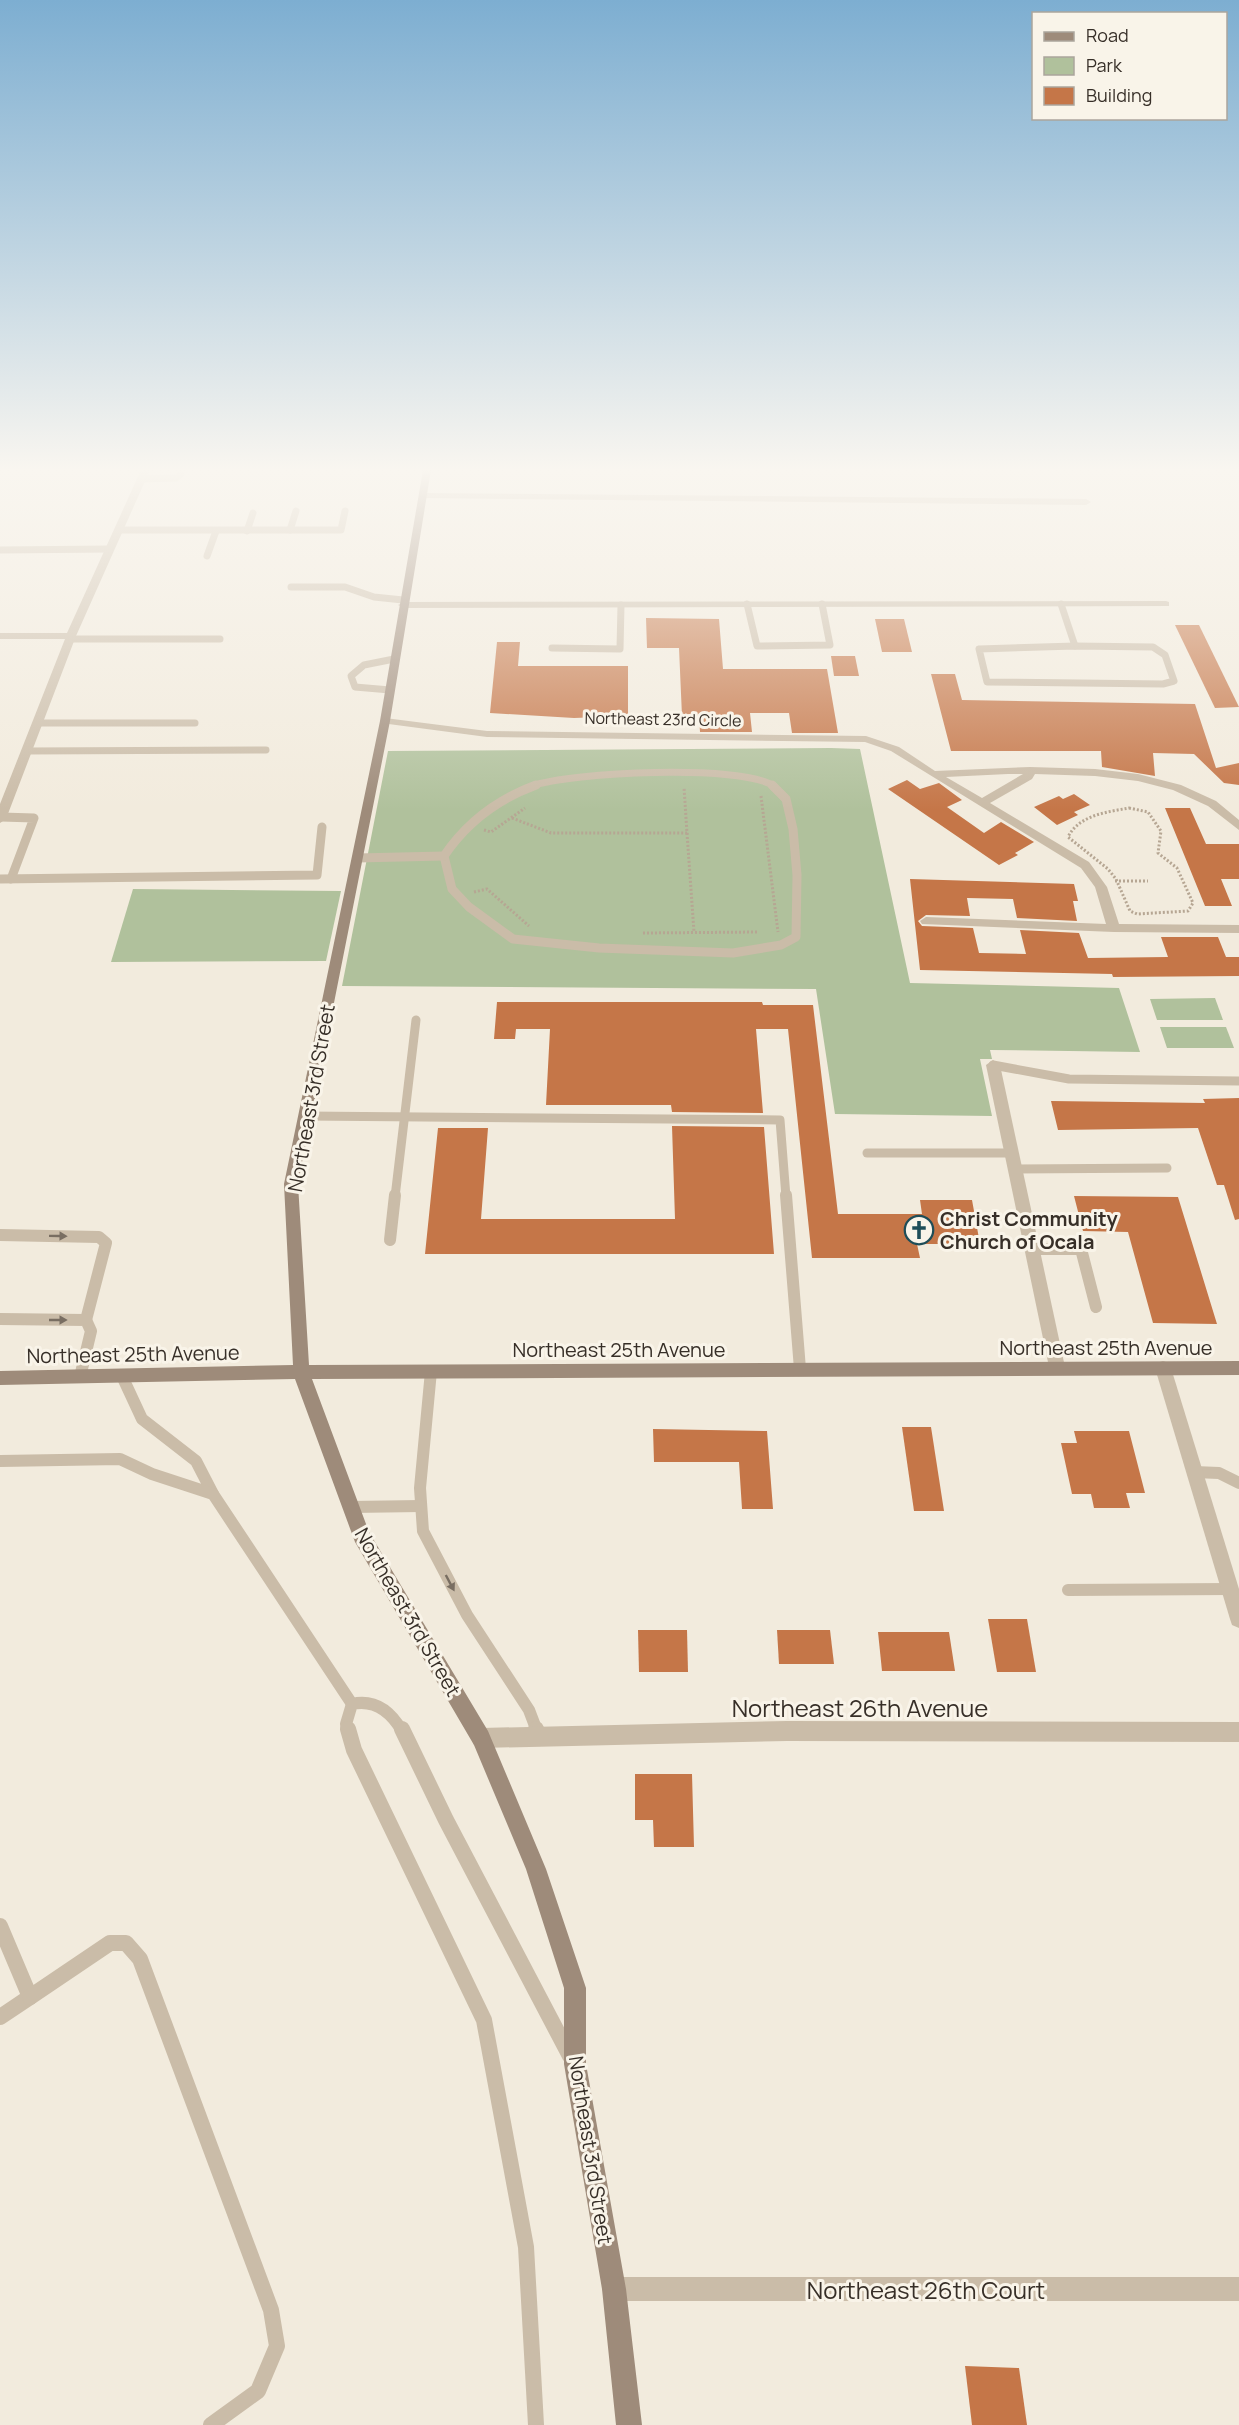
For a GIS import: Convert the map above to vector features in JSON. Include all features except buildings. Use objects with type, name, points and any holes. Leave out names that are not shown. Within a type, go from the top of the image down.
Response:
[{"type":"street","points":[[1,818],[4,800],[27,751],[70,637],[94,583]]},
{"type":"street","name":"Northeast 3rd Street","points":[[407,583],[385,721],[291,1184],[301,1372],[362,1536],[481,1738],[536,1869],[575,1988],[575,2064],[614,2289],[629,2425]]},
{"type":"street","points":[[403,603],[1166,604]]},
{"type":"street","points":[[0,636],[70,637]]},
{"type":"street","name":"Northeast 23rd Circle","points":[[385,721],[488,734],[866,739],[895,749],[1071,856],[1093,872],[1101,887],[1114,928]]},
{"type":"street","points":[[982,803],[1028,777],[1030,770]]},
{"type":"street","points":[[933,774],[1030,770],[1086,772],[1168,784],[1215,805],[1239,826]]},
{"type":"street","points":[[926,921],[1114,928],[1239,929]]},
{"type":"street","points":[[993,1065],[1057,1367]]},
{"type":"street","points":[[1162,1368],[1239,1619]]},
{"type":"street","name":"Northeast 25th Avenue","points":[[0,1378],[301,1372],[1239,1368]]},
{"type":"street","name":"Northeast 26th Avenue","points":[[481,1738],[787,1731],[1239,1732]]},
{"type":"street","name":"Northeast 26th Court","points":[[614,2289],[1239,2289]]},
{"type":"lane","points":[[291,586],[345,586],[374,597],[403,603]]},
{"type":"lane","points":[[552,648],[620,649],[621,604]]},
{"type":"lane","points":[[747,604],[757,646],[830,645],[822,604]]},
{"type":"lane","points":[[1061,604],[1075,646]]},
{"type":"lane","points":[[70,637],[220,639]]},
{"type":"lane","points":[[994,646],[1075,646],[1153,647],[1165,655],[1173,681],[1137,684],[987,682],[979,649],[994,646]]},
{"type":"lane","points":[[390,690],[355,687],[351,682],[351,676],[364,665],[394,659]]},
{"type":"lane","points":[[37,723],[195,723]]},
{"type":"lane","points":[[27,751],[267,750]]},
{"type":"lane","points":[[633,775],[734,775],[768,783],[785,797],[797,842],[796,937],[781,945],[733,953],[599,948],[513,939],[469,907],[452,889],[444,856],[454,839],[468,824],[518,793],[547,781],[633,775]]},
{"type":"lane","points":[[1,818],[34,818],[11,879]]},
{"type":"lane","points":[[0,879],[317,875],[322,827]]},
{"type":"lane","points":[[357,858],[444,856]]},
{"type":"lane","points":[[390,1240],[416,1020]]},
{"type":"lane","points":[[993,1065],[1069,1079],[1239,1081]]},
{"type":"lane","points":[[305,1116],[780,1120],[800,1369]]},
{"type":"lane","points":[[867,1153],[1011,1153]]},
{"type":"lane","points":[[1015,1169],[1167,1168]]},
{"type":"lane","points":[[0,1235],[99,1237],[106,1243],[86,1320],[91,1331],[80,1377]]},
{"type":"lane","points":[[1032,1249],[1081,1249],[1096,1307]]},
{"type":"lane","points":[[0,1319],[86,1320]]},
{"type":"lane","points":[[431,1371],[421,1506],[423,1531],[467,1615],[529,1710],[539,1737]]},
{"type":"lane","points":[[122,1376],[142,1419],[196,1461],[213,1494],[351,1704],[346,1724],[354,1750],[484,2020],[526,2247],[536,2425]]},
{"type":"lane","points":[[0,1461],[120,1459],[152,1474],[213,1494]]},
{"type":"lane","points":[[1194,1473],[1220,1473],[1239,1483]]},
{"type":"lane","points":[[351,1507],[421,1506]]},
{"type":"lane","points":[[1068,1590],[1230,1589]]},
{"type":"lane","points":[[351,1704],[361,1702],[382,1707],[401,1728],[451,1830],[575,2064]]},
{"type":"lane","points":[[0,1926],[30,1996]]},
{"type":"lane","points":[[0,2017],[110,1943],[126,1943],[140,1959],[271,2310],[276,2337],[277,2346],[258,2391],[211,2425]]},
{"type":"path","points":[[634,933],[778,932],[760,781]]},
{"type":"path","points":[[674,788],[695,788]]},
{"type":"path","points":[[684,788],[694,933]]},
{"type":"path","points":[[477,829],[491,832],[532,802]]},
{"type":"path","points":[[1128,808],[1143,810],[1152,817],[1161,831],[1158,852],[1179,871],[1193,906],[1188,911],[1180,913],[1134,913],[1126,907],[1117,881],[1100,862],[1070,840],[1068,834],[1076,826],[1097,815],[1128,808]]},
{"type":"path","points":[[512,817],[551,833],[687,833]]},
{"type":"path","points":[[1108,881],[1148,881]]},
{"type":"path","points":[[468,889],[470,892],[487,889],[520,920],[537,929]]},
{"type":"green space","points":[[860,749],[910,983],[1119,988],[1140,1052],[990,1050],[992,1059],[980,1059],[992,1116],[835,1114],[816,989],[342,986],[388,751]]},
{"type":"green space","points":[[133,889],[341,891],[326,961],[111,962]]},
{"type":"green space","points":[[1215,998],[1223,1020],[1157,1020],[1150,999]]},
{"type":"green space","points":[[1160,1027],[1226,1027],[1234,1048],[1167,1048]]},
{"type":"place","name":"Christ Community Church of Ocala","points":[[919,1230]]}]
